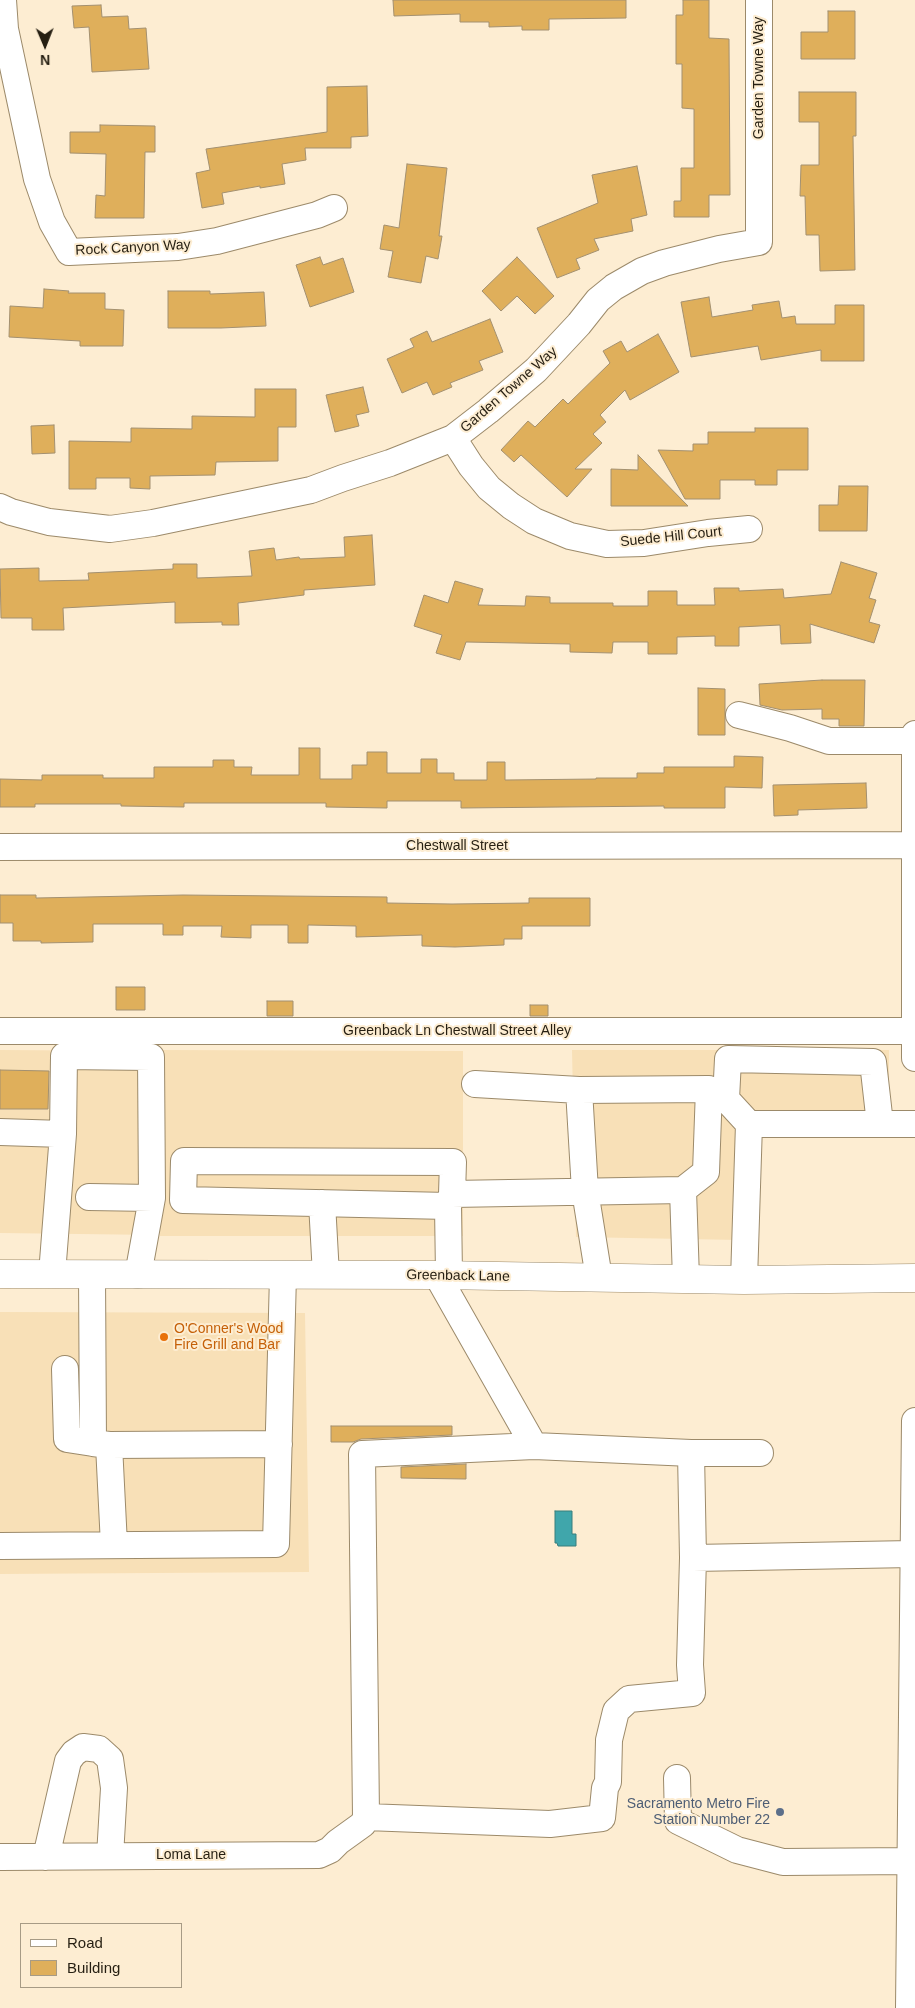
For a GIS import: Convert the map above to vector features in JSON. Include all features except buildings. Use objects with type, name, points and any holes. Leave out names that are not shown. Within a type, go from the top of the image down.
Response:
[{"type":"main road","name":"Greenback Lane","points":[[0,1274],[443,1275],[744,1280],[915,1278]]},
{"type":"street","name":"Rock Canyon Way","points":[[3,0],[8,80],[37,179],[52,222],[69,252],[178,247],[207,242],[317,215],[334,208]]},
{"type":"street","name":"Garden Towne Way","points":[[0,507],[11,512],[49,522],[110,529],[153,524],[311,490],[390,463],[453,438],[536,370],[567,338],[598,300],[614,287],[642,271],[664,263],[719,249],[759,242],[759,0]]},
{"type":"street","name":"Suede Hill Court","points":[[453,438],[471,466],[489,488],[511,506],[534,521],[570,536],[607,544],[644,543],[749,529]]},
{"type":"street","points":[[739,715],[790,728],[829,741],[915,740]]},
{"type":"street","points":[[915,734],[915,1058]]},
{"type":"street","name":"Chestwall Street","points":[[0,847],[915,846]]},
{"type":"street","name":"Greenback Ln Chestwall Street Alley","points":[[0,1031],[915,1031]]},
{"type":"street","points":[[52,1274],[63,1134],[64,1056],[150,1057],[152,1198],[138,1275]]},
{"type":"street","points":[[744,1280],[749,1124],[726,1099],[728,1059],[873,1062],[880,1124]]},
{"type":"street","points":[[475,1084],[579,1090],[708,1089],[706,1172],[683,1190],[585,1192],[450,1200],[322,1203],[183,1200],[184,1161],[453,1162],[450,1200],[443,1275],[534,1446]]},
{"type":"street","points":[[579,1090],[585,1192],[599,1278]]},
{"type":"street","points":[[749,1124],[915,1124]]},
{"type":"street","points":[[0,1132],[63,1134]]},
{"type":"street","points":[[683,1190],[686,1279]]},
{"type":"street","points":[[89,1196],[152,1198]]},
{"type":"street","points":[[322,1203],[326,1275]]},
{"type":"street","points":[[92,1274],[101,1444],[114,1545]]},
{"type":"street","points":[[0,1546],[276,1544],[283,1275]]},
{"type":"street","points":[[65,1369],[67,1439],[101,1444],[278,1444]]},
{"type":"street","points":[[909,2008],[914,1661],[912,1554],[915,1421]]},
{"type":"street","points":[[691,1452],[693,1558],[690,1665],[692,1693],[629,1699],[616,1711],[610,1740],[608,1782],[605,1788],[602,1818],[550,1824],[366,1817],[362,1454],[534,1446],[760,1453]]},
{"type":"street","points":[[693,1558],[912,1554]]},
{"type":"street","points":[[46,1857],[68,1760],[74,1752],[83,1747],[99,1748],[110,1759],[114,1788],[110,1856]]},
{"type":"street","points":[[677,1778],[678,1821],[736,1850],[783,1862],[910,1861]]},
{"type":"street","name":"Loma Lane","points":[[0,1857],[319,1855],[330,1850],[363,1824],[366,1817]]},
{"type":"shaded area","points":[[0,1050],[158,1051],[158,1235],[0,1233]]},
{"type":"shaded area","points":[[160,1050],[463,1051],[463,1236],[160,1236]]},
{"type":"shaded area","points":[[572,1050],[889,1050],[889,1135],[739,1135],[739,1240],[576,1237]]},
{"type":"shaded area","points":[[0,1312],[305,1313],[309,1572],[0,1574]]},
{"type":"water","points":[[555,1511],[572,1511],[572,1534],[576,1534],[576,1546],[558,1546],[555,1543]]},
{"type":"place","name":"O'Conner's Wood Fire Grill and Bar","points":[[164,1337]]},
{"type":"place","name":"Sacramento Metro Fire Station Number 22","points":[[780,1812]]}]
